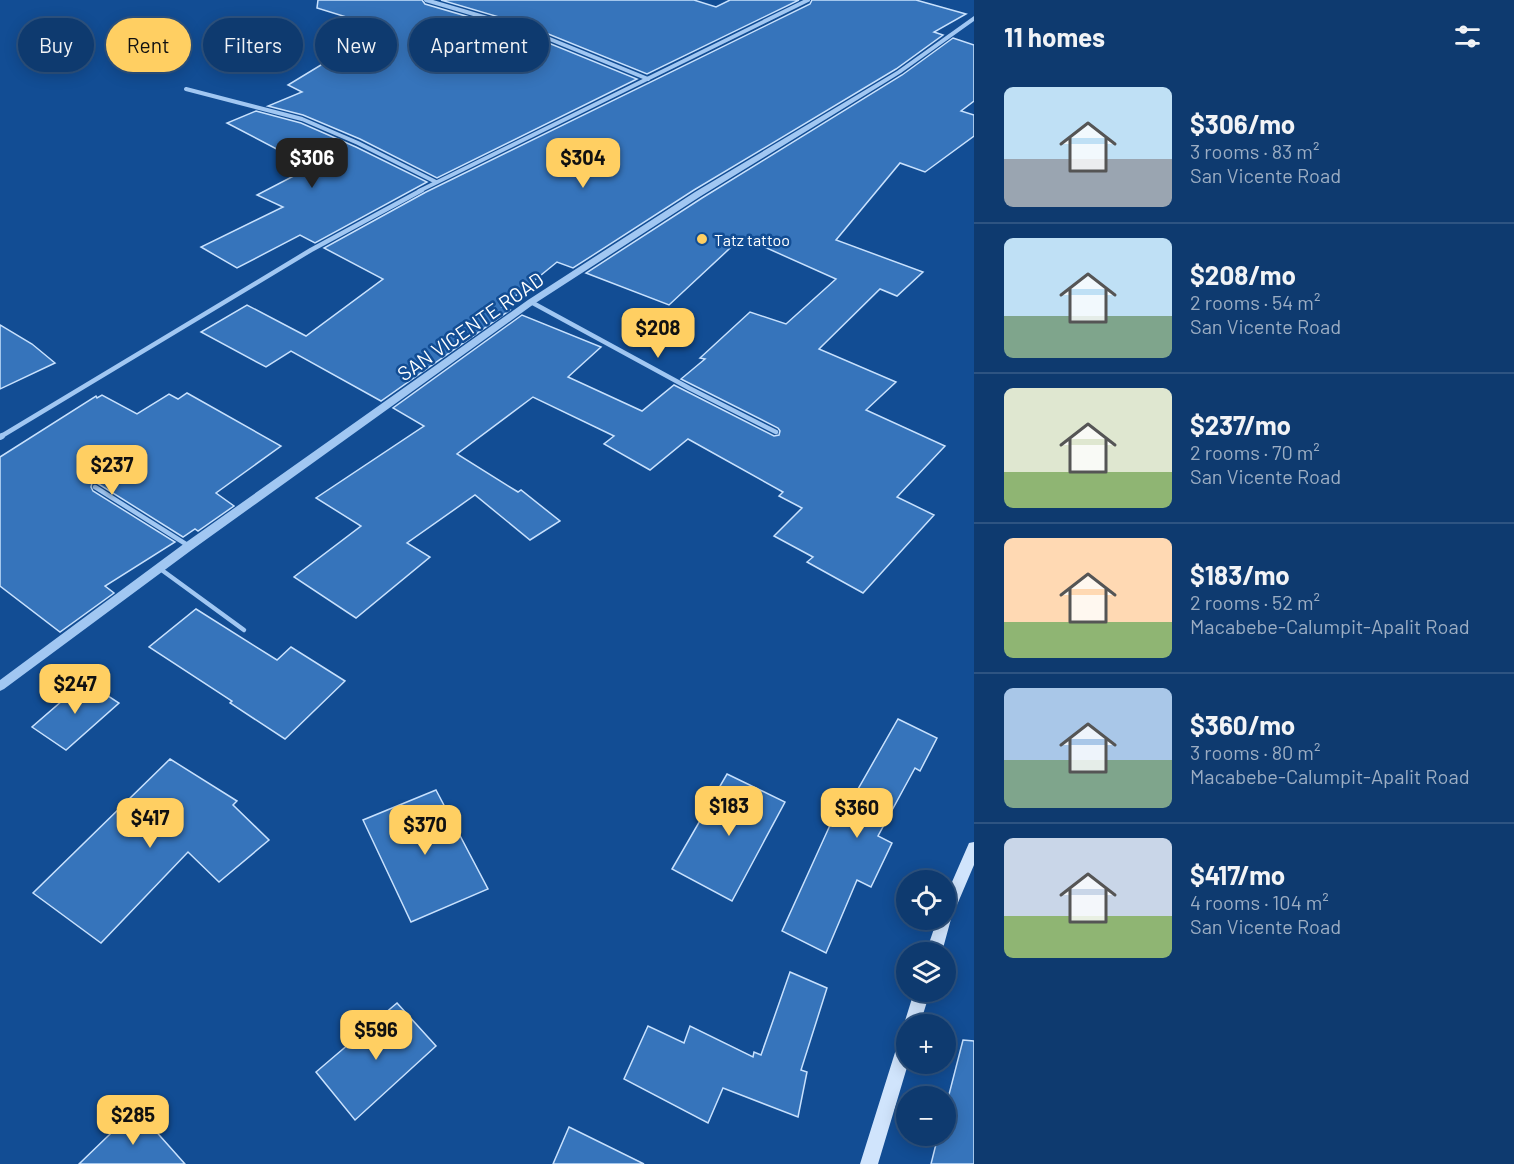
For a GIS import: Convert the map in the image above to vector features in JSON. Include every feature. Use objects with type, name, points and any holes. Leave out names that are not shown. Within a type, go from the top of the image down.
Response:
[{"type":"main road","points":[[956,890],[974,848]]},
{"type":"main road","points":[[869,1164],[897,1074]]},
{"type":"street","points":[[426,0],[525,29],[648,79]]},
{"type":"street","points":[[0,437],[311,250],[436,182],[808,0]]},
{"type":"street","name":"SAN VICENTE ROAD","points":[[0,686],[189,546],[531,302],[698,194],[899,72],[974,18]]},
{"type":"street","points":[[186,89],[302,119],[358,143],[436,182]]},
{"type":"street","points":[[531,302],[679,383],[776,432]]},
{"type":"lane","points":[[95,487],[189,546]]},
{"type":"lane","points":[[159,568],[244,630]]},
{"type":"building","points":[[318,0],[422,0],[425,4],[473,18],[409,18],[409,72],[549,72],[549,43],[637,79],[437,178],[360,139],[303,115],[268,106],[302,92],[288,85],[315,69],[315,72],[397,72],[397,18],[350,18],[317,8]]},
{"type":"building","points":[[441,0],[694,0],[716,7],[730,0],[799,0],[647,74],[549,34],[549,18],[502,18]]},
{"type":"building","points":[[812,0],[916,0],[966,14],[934,32],[943,35],[896,69],[694,190],[573,268],[557,262],[502,307],[510,310],[381,401],[291,351],[266,367],[201,332],[247,305],[306,336],[383,279],[324,248],[426,192],[810,4]]},
{"type":"building","points":[[953,38],[974,45],[974,101],[961,111],[974,115],[974,136],[925,172],[900,163],[836,240],[923,272],[897,296],[880,289],[819,349],[896,382],[866,410],[945,446],[897,497],[934,515],[863,593],[807,562],[813,557],[774,536],[802,508],[779,496],[783,492],[688,439],[650,470],[604,444],[614,436],[533,397],[457,454],[518,492],[521,490],[560,521],[530,540],[475,495],[407,543],[430,557],[356,618],[294,577],[361,526],[316,498],[424,426],[393,408],[522,315],[601,347],[568,377],[642,411],[674,385],[774,436],[779,435],[778,428],[681,379],[705,359],[700,358],[750,312],[786,324],[836,279],[742,237],[669,305],[586,273],[702,198],[902,75]]},
{"type":"building","points":[[256,111],[301,123],[427,182],[315,243],[300,235],[237,268],[201,247],[283,207],[257,195],[311,167],[227,123]]},
{"type":"building","points":[[0,325],[32,344],[55,363],[0,389]]},
{"type":"building","points":[[187,393],[281,446],[216,493],[234,506],[198,531],[195,529],[183,537],[97,483],[92,483],[93,491],[175,542],[105,586],[114,593],[60,632],[0,586],[0,457],[96,396],[97,398],[102,395],[137,414],[169,394],[178,399]]},
{"type":"building","points":[[196,609],[277,660],[291,647],[345,681],[285,739],[149,647]]},
{"type":"building","points":[[85,681],[119,703],[66,750],[32,727]]},
{"type":"building","points":[[898,719],[937,738],[920,771],[915,768],[878,836],[892,843],[871,887],[857,880],[826,953],[782,931],[831,823],[834,825],[839,816],[842,817]]},
{"type":"building","points":[[170,759],[237,801],[233,805],[269,840],[219,882],[188,852],[101,943],[33,893]]},
{"type":"building","points":[[727,774],[785,802],[732,901],[672,869]]},
{"type":"building","points":[[436,790],[488,889],[411,922],[363,820]]},
{"type":"building","points":[[790,972],[827,988],[801,1070],[807,1072],[798,1117],[723,1088],[708,1123],[624,1079],[648,1026],[684,1043],[690,1026],[753,1057],[754,1052],[761,1055]]},
{"type":"building","points":[[397,1003],[436,1046],[355,1120],[316,1072]]},
{"type":"building","points":[[963,1040],[974,1041],[974,1164],[931,1164],[936,1146],[956,1146],[956,1086],[951,1086]]},
{"type":"building","points":[[136,1109],[185,1164],[79,1164]]},
{"type":"building","points":[[569,1127],[644,1164],[553,1164]]},
{"type":"place","name":"Tatz tattoo","points":[[702,239]]}]
